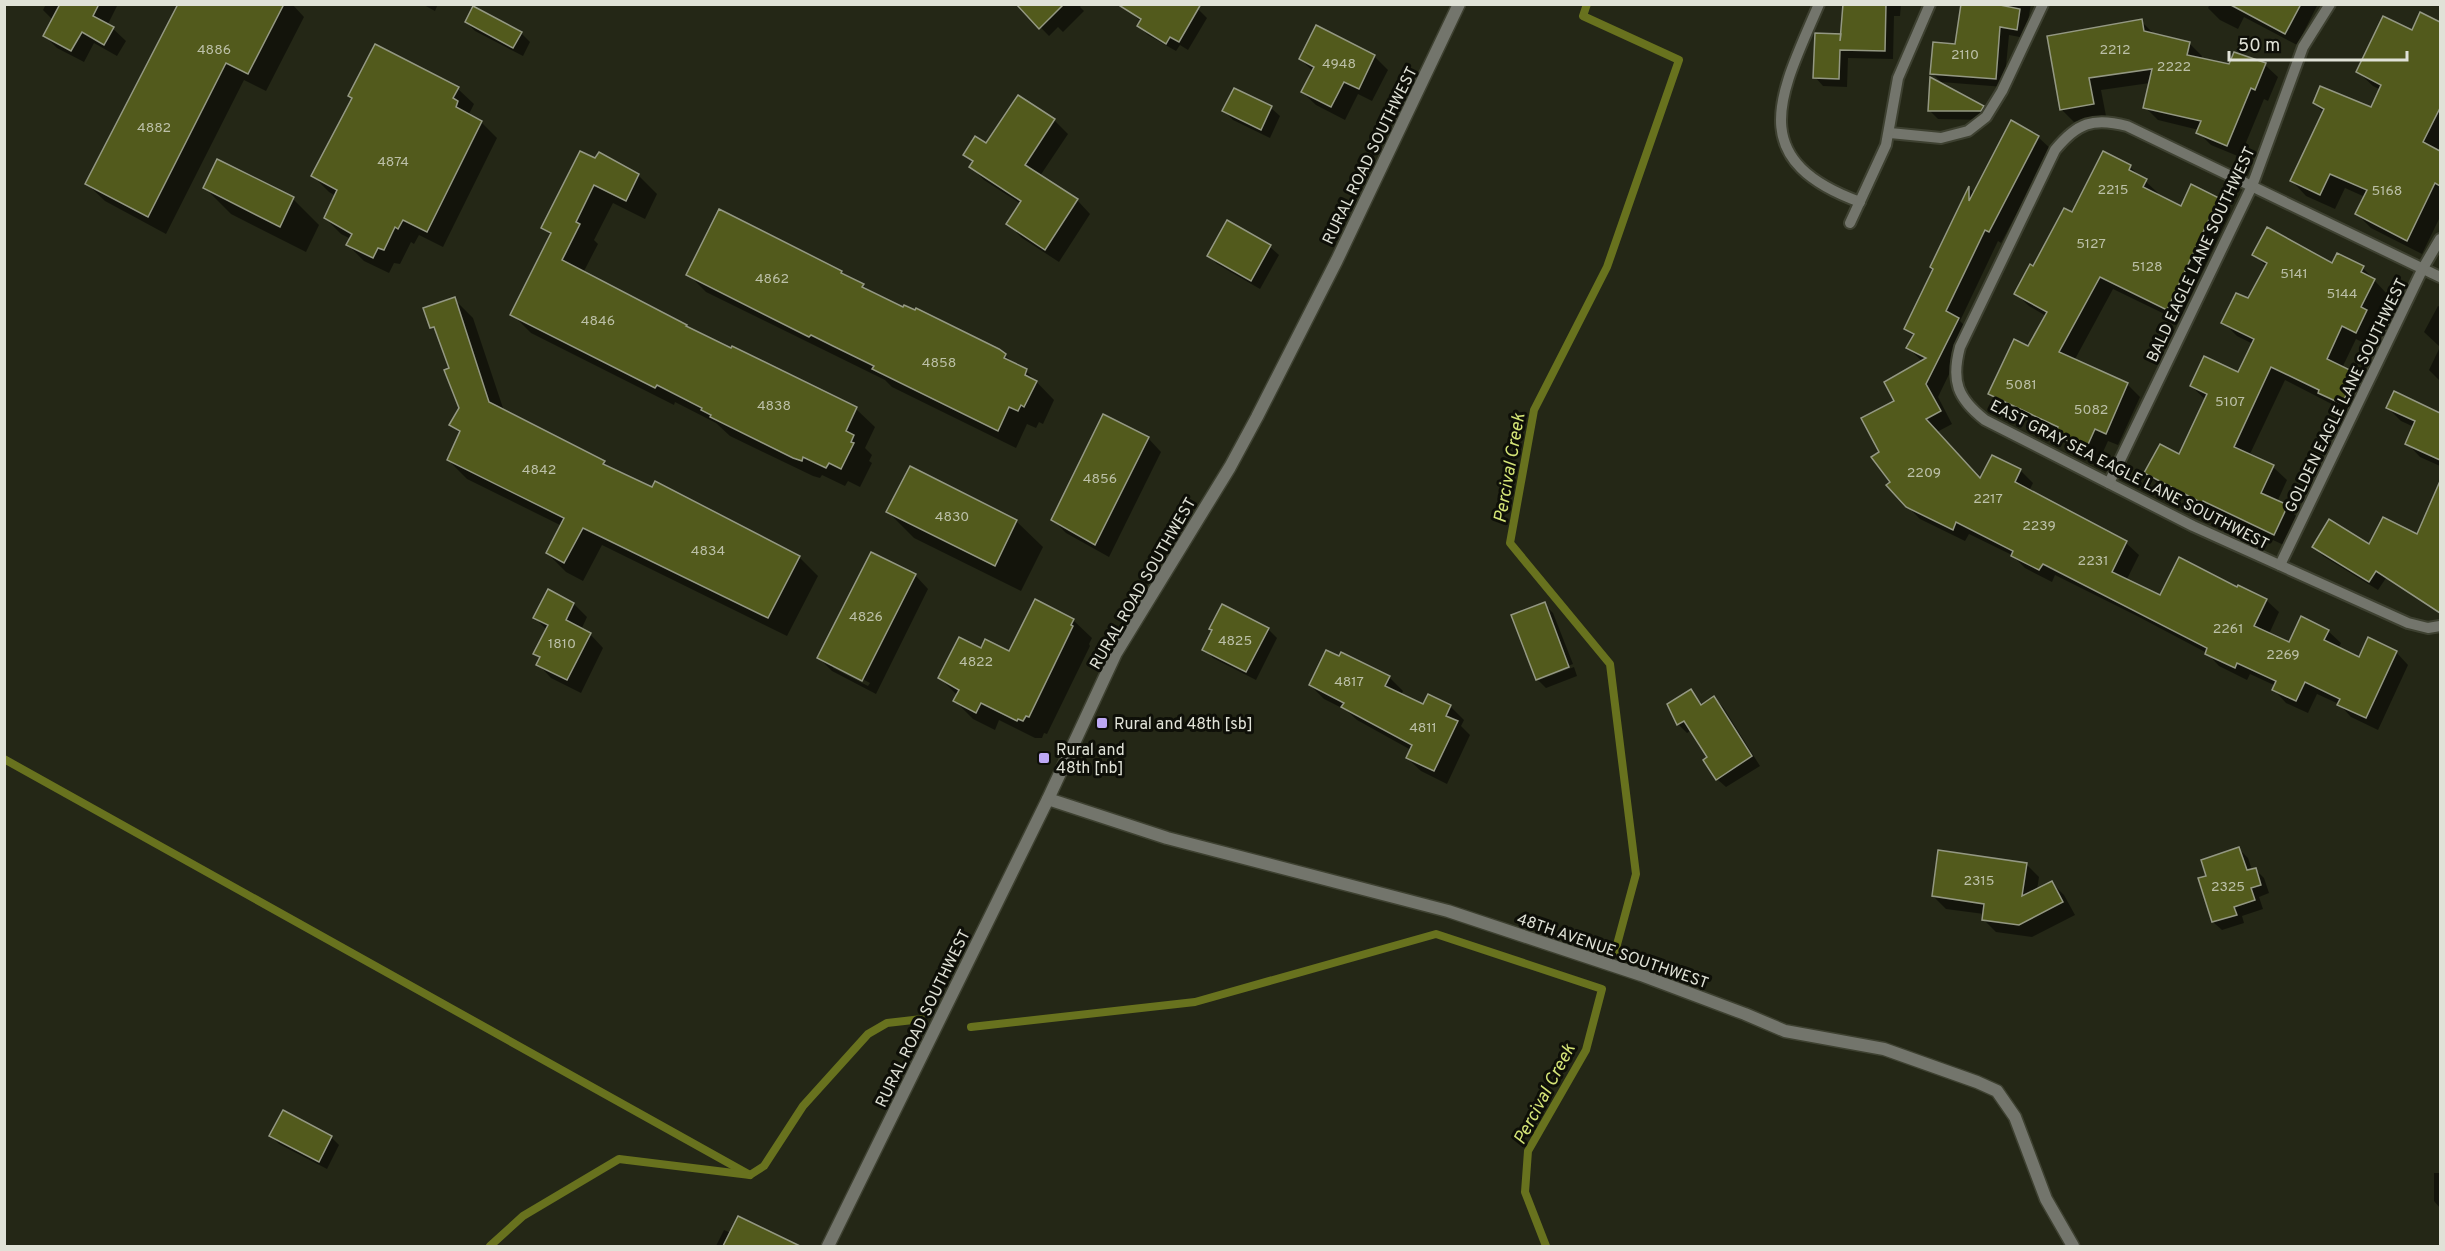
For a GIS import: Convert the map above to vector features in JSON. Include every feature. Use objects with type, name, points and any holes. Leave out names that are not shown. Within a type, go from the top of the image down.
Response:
[{"type":"street","name":"RURAL ROAD SOUTHWEST","points":[[828,1246],[1048,799],[1116,653],[1230,467],[1257,417],[1337,260],[1459,4]]},
{"type":"street","name":"48TH AVENUE SOUTHWEST","points":[[1048,799],[1167,838],[1448,911],[1641,975],[1785,1031],[1884,1049],[1977,1082],[1997,1092],[2015,1117],[2046,1199],[2073,1246]]},
{"type":"lane","points":[[1819,4],[1790,72],[1782,101],[1780,130],[1788,153],[1801,169],[1823,186],[1860,202]]},
{"type":"lane","points":[[1850,223],[1886,145],[1890,134],[1891,110],[1898,78],[1930,4]]},
{"type":"lane","points":[[1890,134],[1941,138],[1968,131],[1986,117],[2002,91],[2043,4]]},
{"type":"lane","name":"BALD EAGLE LANE SOUTHWEST","points":[[2109,483],[2252,186],[2303,47],[2330,4]]},
{"type":"lane","name":"EAST GRAY SEA EAGLE LANE SOUTHWEST","points":[[2440,277],[2127,126],[2107,121],[2086,123],[2068,134],[2055,150],[1960,347],[1955,368],[1958,388],[1968,406],[1985,420],[2193,526],[2408,623],[2428,628],[2440,626]]},
{"type":"lane","name":"GOLDEN EAGLE LANE SOUTHWEST","points":[[2280,565],[2423,268],[2440,239]]},
{"type":"building","points":[[60,4],[99,4],[93,16],[114,27],[104,45],[82,32],[71,51],[43,36]]},
{"type":"building","points":[[178,4],[284,4],[248,74],[226,63],[148,217],[85,184]]},
{"type":"building","points":[[1016,4],[1064,4],[1039,29]]},
{"type":"building","points":[[1117,4],[1201,4],[1179,42],[1170,37],[1166,44],[1137,26],[1141,19]]},
{"type":"building","points":[[1843,4],[1886,4],[1885,51],[1840,50],[1839,79],[1813,78],[1815,33],[1841,34]]},
{"type":"building","points":[[1961,4],[1995,4],[2020,9],[2017,30],[2000,27],[1996,79],[1930,74],[1933,42],[1955,44]]},
{"type":"building","points":[[2229,4],[2301,4],[2285,34]]},
{"type":"building","points":[[473,6],[522,32],[513,48],[465,22]]},
{"type":"building","points":[[2420,12],[2440,22],[2440,108],[2423,142],[2440,151],[2440,186],[2435,183],[2407,241],[2355,214],[2367,190],[2330,174],[2320,195],[2290,181],[2324,109],[2313,103],[2320,86],[2371,107],[2381,85],[2356,72],[2383,16],[2412,30]]},
{"type":"building","points":[[2142,19],[2144,31],[2190,42],[2187,55],[2229,64],[2234,52],[2266,63],[2255,90],[2251,88],[2227,146],[2196,133],[2201,121],[2143,108],[2152,69],[2089,78],[2094,104],[2060,110],[2047,36]]},
{"type":"building","points":[[1316,25],[1375,55],[1359,89],[1344,82],[1331,107],[1301,92],[1314,67],[1299,59]]},
{"type":"building","points":[[375,44],[459,87],[453,98],[458,101],[456,107],[482,121],[427,232],[403,220],[398,229],[395,227],[384,250],[378,248],[373,258],[346,245],[352,234],[324,218],[337,190],[311,176],[352,98],[348,96]]},
{"type":"building","points":[[1930,77],[1984,106],[1981,111],[1928,111]]},
{"type":"building","points":[[1234,88],[1272,106],[1261,130],[1222,111]]},
{"type":"building","points":[[1018,95],[1055,119],[1025,165],[1078,199],[1045,250],[1006,224],[1021,201],[969,167],[973,161],[963,155],[975,136],[986,143]]},
{"type":"building","points":[[2011,120],[2039,136],[1989,232],[1985,230],[1946,311],[1959,318],[1926,384],[1941,411],[1926,419],[1980,478],[1992,455],[2021,469],[2015,482],[2127,541],[2112,572],[2160,595],[2179,557],[2237,587],[2238,585],[2267,599],[2254,626],[2289,642],[2301,616],[2329,630],[2324,640],[2359,657],[2368,637],[2397,651],[2366,718],[2337,705],[2340,699],[2305,682],[2296,701],[2272,690],[2276,681],[2237,663],[2235,668],[2205,654],[2207,648],[2043,564],[2039,570],[2011,556],[2013,551],[1956,522],[1953,530],[1906,507],[1886,485],[1890,482],[1871,457],[1879,452],[1861,418],[1894,401],[1884,382],[1926,358],[1906,348],[1914,334],[1904,329],[1933,269],[1930,267],[1969,186],[1969,201]]},
{"type":"building","points":[[580,151],[595,158],[599,152],[639,174],[626,201],[594,185],[576,222],[580,224],[562,260],[686,326],[857,407],[846,431],[854,435],[851,442],[854,443],[841,469],[829,463],[826,468],[803,457],[802,461],[793,458],[710,417],[711,415],[701,410],[702,408],[657,385],[655,388],[510,315],[551,233],[541,228]]},
{"type":"building","points":[[2103,151],[2131,165],[2129,170],[2147,179],[2143,187],[2181,206],[2191,184],[2219,198],[2167,310],[2100,277],[2059,352],[2128,383],[2106,434],[2095,429],[2086,449],[2055,435],[2058,427],[1988,394],[2014,339],[2028,346],[2047,312],[2014,294],[2030,264],[2033,266],[2064,208],[2072,212]]},
{"type":"building","points":[[217,159],[294,197],[280,227],[203,188]]},
{"type":"building","points":[[719,209],[842,271],[841,273],[864,284],[862,287],[903,307],[904,305],[915,310],[916,308],[999,349],[1006,354],[1004,358],[1027,369],[1025,375],[1037,381],[1024,407],[1021,405],[1018,411],[1009,407],[998,431],[872,369],[874,366],[811,335],[809,337],[686,275]]},
{"type":"building","points":[[1227,220],[1271,245],[1251,281],[1207,256]]},
{"type":"building","points":[[2267,227],[2332,263],[2337,253],[2364,266],[2361,272],[2375,279],[2361,307],[2367,310],[2356,333],[2342,326],[2327,359],[2356,373],[2342,404],[2271,367],[2234,447],[2274,465],[2261,493],[2288,505],[2274,535],[2203,501],[2202,503],[2144,473],[2160,444],[2179,454],[2207,394],[2190,386],[2204,356],[2238,372],[2254,339],[2221,323],[2236,293],[2248,298],[2267,263],[2252,255]]},
{"type":"building","points":[[455,297],[489,402],[605,461],[603,464],[652,487],[655,481],[800,556],[768,618],[583,528],[564,563],[546,553],[564,518],[447,460],[460,431],[449,425],[459,408],[444,370],[449,368],[434,327],[430,328],[423,308]]},
{"type":"building","points":[[2394,391],[2440,413],[2440,460],[2405,444],[2415,421],[2386,408]]},
{"type":"building","points":[[1103,414],[1149,437],[1095,545],[1051,520]]},
{"type":"building","points":[[910,466],[1017,520],[995,566],[886,512]]},
{"type":"building","points":[[2440,481],[2440,613],[2376,571],[2369,582],[2312,547],[2329,519],[2369,544],[2383,517],[2417,534]]},
{"type":"building","points":[[871,552],[916,574],[862,681],[817,658]]},
{"type":"building","points":[[548,589],[574,603],[566,620],[591,633],[567,680],[536,665],[540,657],[533,654],[548,625],[533,618]]},
{"type":"building","points":[[1035,599],[1074,619],[1071,625],[1073,626],[1029,717],[1026,716],[1023,721],[1018,719],[1017,721],[981,703],[976,713],[953,701],[959,690],[938,678],[959,637],[981,648],[985,639],[1009,651]]},
{"type":"building","points":[[1545,602],[1569,667],[1536,680],[1511,615]]},
{"type":"building","points":[[1222,604],[1269,628],[1246,672],[1202,650],[1212,630],[1209,629]]},
{"type":"building","points":[[1326,650],[1339,656],[1341,652],[1390,676],[1385,686],[1423,704],[1428,694],[1451,705],[1446,716],[1458,721],[1434,771],[1406,758],[1412,745],[1341,707],[1344,703],[1309,685]]},
{"type":"building","points":[[1691,689],[1701,705],[1714,696],[1752,756],[1716,780],[1703,760],[1707,757],[1684,721],[1677,725],[1667,704]]},
{"type":"building","points":[[2239,847],[2247,870],[2256,868],[2261,885],[2251,888],[2255,900],[2234,907],[2237,915],[2212,922],[2198,878],[2206,876],[2201,860]]},
{"type":"building","points":[[1938,850],[2027,863],[2022,896],[2052,881],[2063,902],[2019,925],[1982,920],[1984,904],[1932,896]]},
{"type":"building","points":[[283,1110],[332,1136],[319,1162],[269,1136]]},
{"type":"building","points":[[738,1216],[800,1246],[723,1246]]},
{"type":"waterway","name":"Percival Creek","points":[[1587,4],[1583,16],[1679,60],[1607,267],[1534,410],[1510,543],[1610,664],[1636,874],[1615,952]]},
{"type":"waterway","points":[[4,759],[750,1175]]},
{"type":"waterway","points":[[971,1027],[1195,1002],[1436,934],[1602,989],[1586,1050],[1528,1151],[1525,1192],[1546,1246]]},
{"type":"waterway","points":[[490,1246],[523,1216],[619,1159],[750,1175],[764,1166],[803,1106],[868,1034],[887,1023],[922,1019]]},
{"type":"place","name":"Rural and 48th [sb]","points":[[1102,723]]},
{"type":"place","name":"Rural and 48th [nb]","points":[[1044,758]]}]
